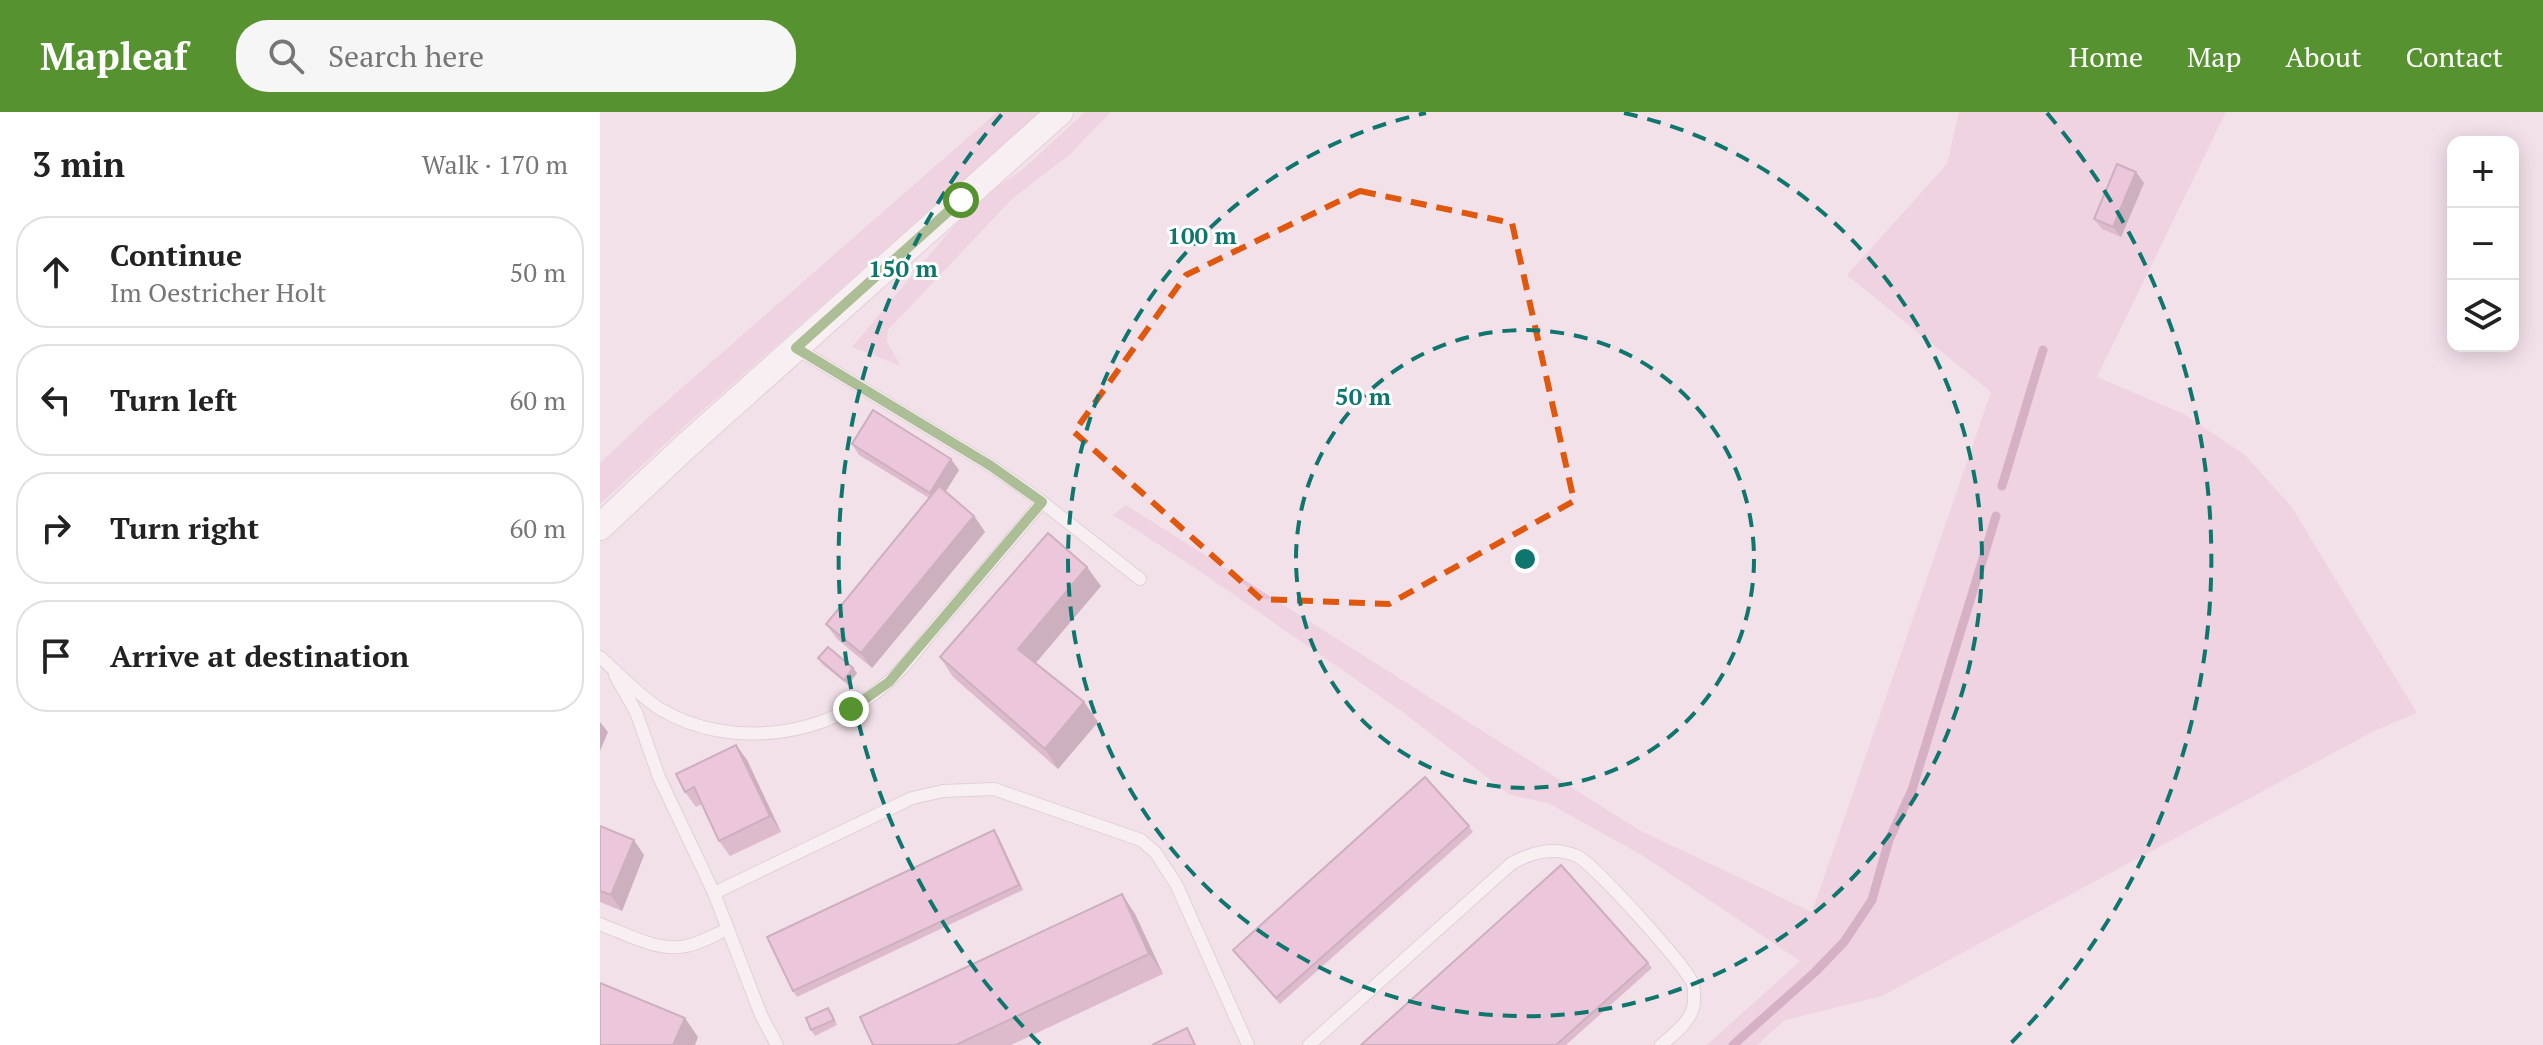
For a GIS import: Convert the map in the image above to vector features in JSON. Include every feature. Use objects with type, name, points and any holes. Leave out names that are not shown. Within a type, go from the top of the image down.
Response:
[{"type":"street","points":[[600,527],[1060,112]]},
{"type":"lane","points":[[796,348],[991,466],[1140,579]]},
{"type":"lane","points":[[600,657],[660,708],[694,724],[759,734],[789,731],[825,721],[851,709],[889,682],[1042,502]]},
{"type":"lane","points":[[612,669],[636,712],[659,777],[714,893],[761,1015],[777,1045]]},
{"type":"lane","points":[[714,893],[912,798],[943,791],[994,789],[1141,840],[1155,852],[1176,884],[1248,1045]]},
{"type":"lane","points":[[1309,1045],[1512,863],[1532,852],[1553,850],[1577,856],[1595,870],[1682,965],[1693,985],[1694,1005],[1684,1024],[1661,1045]]},
{"type":"lane","points":[[600,924],[668,947],[687,946],[728,929]]},
{"type":"highlighted area","points":[[1360,191],[1512,223],[1574,501],[1389,604],[1261,599],[1074,432],[1186,275]]},
{"type":"shaded area","points":[[997,112],[1041,112],[600,504],[600,463]]},
{"type":"shaded area","points":[[1085,112],[1111,112],[1069,155],[1012,199],[888,330],[887,342],[901,366],[852,347],[974,202],[1022,170]]},
{"type":"shaded area","points":[[1959,112],[2226,112],[2097,377],[2184,414],[2245,455],[2291,506],[2417,713],[2376,730],[1882,996],[1785,1020],[1757,1045],[1707,1045],[1800,961],[1645,857],[1548,803],[1510,795],[1400,710],[1113,515],[1126,505],[1639,830],[1812,912],[1991,392],[1847,275],[1947,164]]},
{"type":"building","points":[[2117,164],[2136,172],[2113,227],[2094,219]]},
{"type":"building","points":[[873,410],[951,459],[930,493],[852,444]]},
{"type":"building","points":[[939,486],[974,516],[861,653],[826,624]]},
{"type":"building","points":[[1048,533],[1087,567],[1018,649],[1084,702],[1045,749],[940,657]]},
{"type":"building","points":[[828,647],[853,668],[844,680],[818,658]]},
{"type":"building","points":[[736,745],[770,816],[719,841],[694,787],[685,792],[676,774]]},
{"type":"building","points":[[1425,777],[1469,826],[1276,998],[1233,950]]},
{"type":"building","points":[[600,826],[634,840],[611,895],[600,891]]},
{"type":"building","points":[[994,830],[1019,885],[793,991],[767,937]]},
{"type":"building","points":[[1561,865],[1648,963],[1556,1045],[1361,1045]]},
{"type":"building","points":[[1122,894],[1149,954],[956,1045],[873,1045],[860,1017]]},
{"type":"building","points":[[600,983],[685,1018],[673,1045],[600,1045]]},
{"type":"building","points":[[828,1008],[834,1020],[811,1030],[806,1018]]},
{"type":"building","points":[[1187,1028],[1195,1045],[1152,1045]]},
{"type":"waterway","points":[[2002,486],[2043,350]]},
{"type":"waterway","points":[[1733,1045],[1844,942],[1872,900],[1889,840],[1912,790],[1996,516]]},
{"type":"route","points":[[851,709],[889,682],[1042,502],[991,466],[796,348],[961,200]]}]
